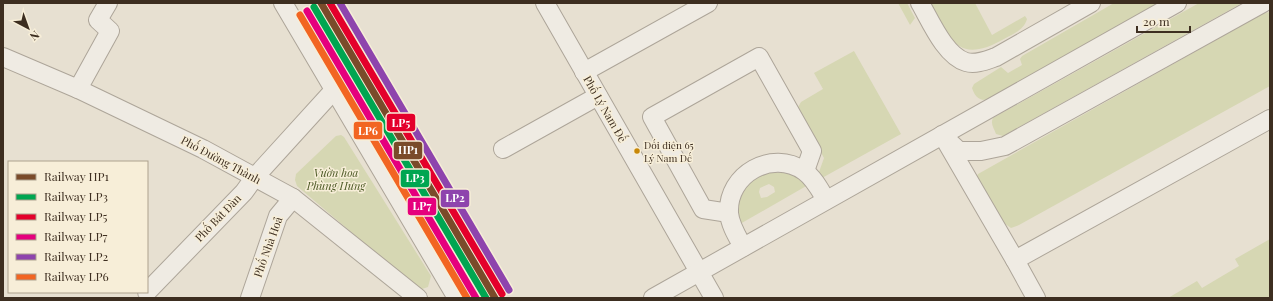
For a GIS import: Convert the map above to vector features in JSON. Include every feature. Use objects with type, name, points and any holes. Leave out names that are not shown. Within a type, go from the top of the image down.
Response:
[{"type":"street","points":[[78,89],[110,31],[98,20],[108,3]]},
{"type":"street","points":[[283,3],[457,298]]},
{"type":"street","name":"Phố Lý Nam Đế","points":[[544,3],[714,298]]},
{"type":"street","points":[[584,72],[708,3]]},
{"type":"street","points":[[920,3],[942,41],[953,54],[966,62],[981,62],[996,57],[1091,3]]},
{"type":"street","points":[[652,298],[1177,3]]},
{"type":"street","points":[[942,135],[959,151],[981,151],[1005,146],[1263,3]]},
{"type":"street","name":"Phố Đường Thành","points":[[3,57],[78,89],[203,149],[293,198],[418,298]]},
{"type":"street","points":[[729,213],[703,209],[652,117],[759,58],[812,151],[804,171]]},
{"type":"street","name":"Phố Bát Đàn","points":[[148,291],[244,192],[254,178],[334,90]]},
{"type":"street","points":[[503,149],[598,96]]},
{"type":"street","points":[[1015,260],[1270,119]]},
{"type":"street","points":[[942,135],[1036,298]]},
{"type":"street","points":[[743,247],[733,228],[729,213],[730,198],[737,184],[747,172],[760,165],[775,162],[790,164],[804,171],[815,182],[826,200]]},
{"type":"street","name":"Phố Nhà Hoả","points":[[250,298],[278,216],[293,198]]},
{"type":"green space","points":[[898,3],[907,3],[915,18],[910,25]]},
{"type":"green space","points":[[930,3],[975,3],[992,35],[1025,16],[1027,19],[1026,23],[1021,29],[1004,39],[976,50],[966,49],[957,45],[950,38]]},
{"type":"green space","points":[[1114,3],[1158,3],[990,99],[983,100],[978,98],[975,94],[972,88],[974,84],[1001,67],[1008,73],[1022,65],[1020,59],[1022,56]]},
{"type":"green space","points":[[1199,3],[1242,3],[1003,136],[996,134],[992,124],[993,118]]},
{"type":"green space","points":[[1270,12],[1270,86],[1019,225],[1011,228],[1001,221],[976,178],[978,174],[1264,13]]},
{"type":"green space","points":[[854,51],[901,134],[822,178],[819,172],[824,158],[797,109],[801,102],[823,89],[814,73]]},
{"type":"green space","name":"Vườn hoa Phùng Hưng","points":[[341,135],[344,137],[431,276],[428,287],[422,289],[417,288],[297,186],[295,180],[296,174],[336,136]]},
{"type":"green space","points":[[771,172],[787,173],[795,176],[808,185],[740,224],[740,198],[748,185]],"holes":[[[769,184],[774,187],[775,192],[767,197],[761,198],[759,192],[760,188]]]},
{"type":"green space","points":[[1270,239],[1270,298],[1168,298],[1197,281],[1202,288],[1239,266],[1235,259]]},
{"type":"rail line","name":"HP1","points":[[321,3],[495,298]]},
{"type":"rail line","name":"LP5","points":[[330,3],[502,294]]},
{"type":"rail line","name":"LP2","points":[[340,3],[509,290]]},
{"type":"rail line","name":"LP3","points":[[314,7],[486,298]]},
{"type":"rail line","name":"LP7","points":[[307,11],[476,298]]},
{"type":"rail line","name":"LP6","points":[[300,15],[467,298]]},
{"type":"place","name":"Đối diện 65 Lý Nam Đế","points":[[637,151]]}]
